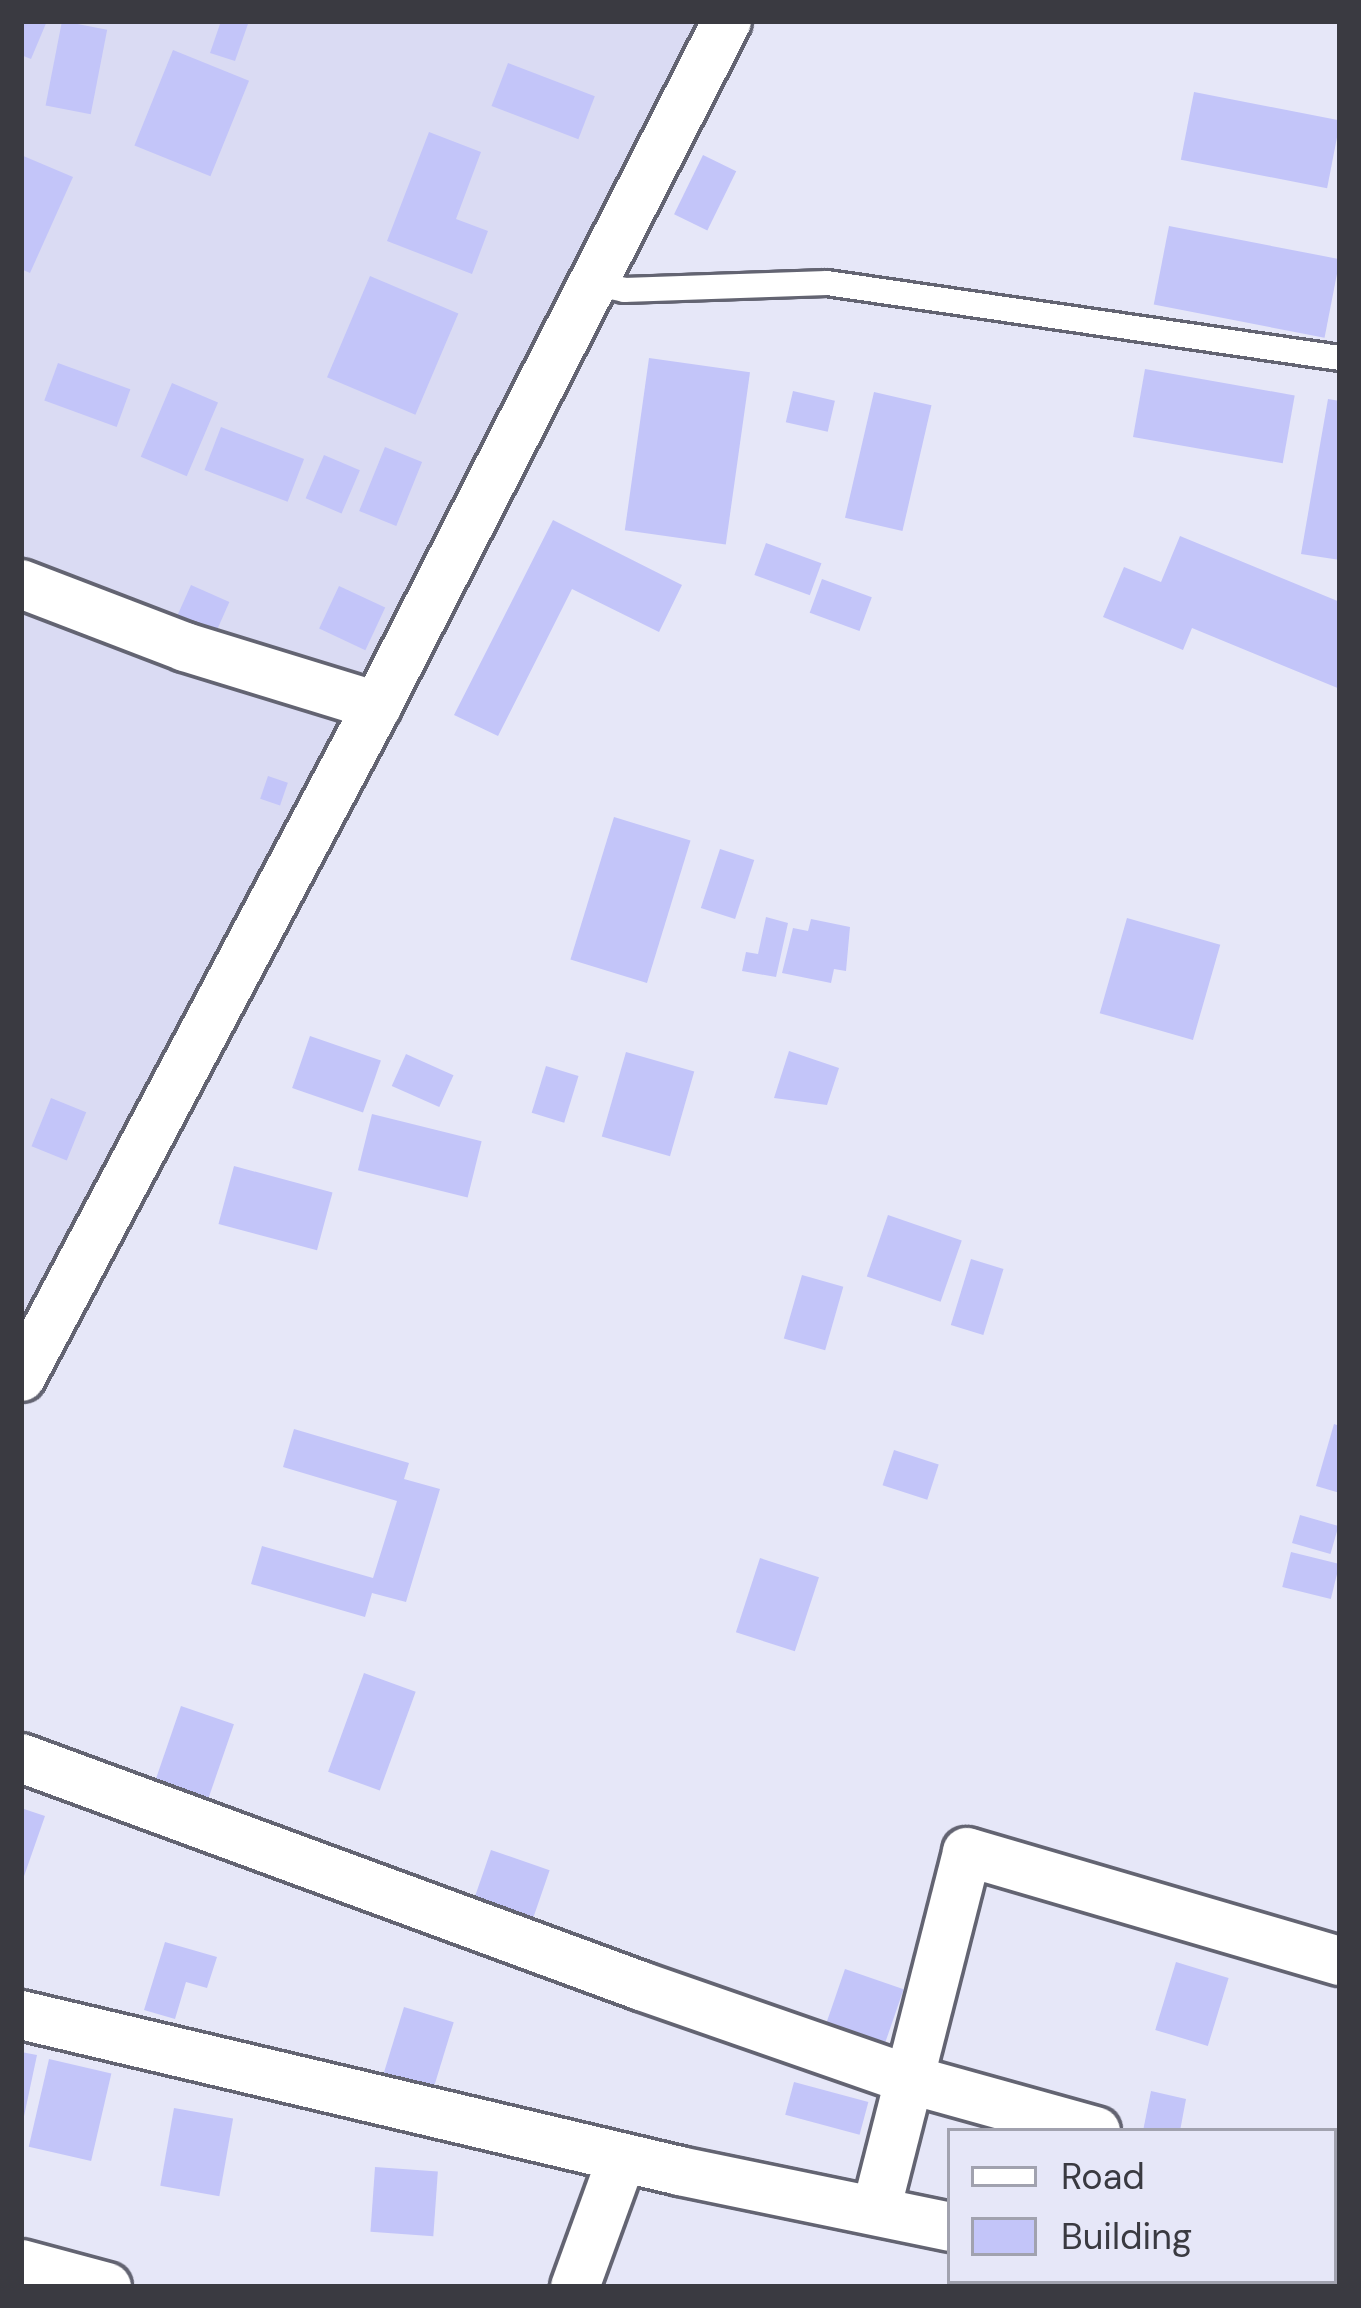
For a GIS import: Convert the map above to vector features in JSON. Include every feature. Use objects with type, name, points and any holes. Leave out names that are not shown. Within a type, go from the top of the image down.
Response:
[{"type":"street","points":[[21,1377],[377,706],[727,21]]},
{"type":"street","points":[[21,584],[185,647],[377,706]]},
{"type":"street","points":[[21,1758],[908,2079],[1085,2128]]},
{"type":"street","points":[[876,2210],[967,1852],[1340,1960]]},
{"type":"street","points":[[21,2015],[622,2158],[947,2226]]},
{"type":"street","points":[[575,2287],[622,2158]]},
{"type":"street","points":[[21,2264],[107,2287]]},
{"type":"lane","points":[[592,283],[624,290],[827,283],[1340,358]]},
{"type":"shaded area","points":[[21,21],[727,21],[21,1377]]},
{"type":"building","points":[[21,21],[47,21],[31,59],[21,55]]},
{"type":"building","points":[[62,21],[107,30],[91,114],[46,105]]},
{"type":"building","points":[[221,21],[249,21],[235,61],[210,53]]},
{"type":"building","points":[[173,50],[249,81],[210,176],[134,145]]},
{"type":"building","points":[[508,63],[595,96],[578,139],[492,106]]},
{"type":"building","points":[[1194,92],[1340,120],[1327,188],[1181,160]]},
{"type":"building","points":[[429,132],[481,152],[456,219],[488,231],[472,274],[387,241]]},
{"type":"building","points":[[21,155],[73,177],[30,273],[21,269]]},
{"type":"building","points":[[703,155],[736,171],[707,231],[674,214]]},
{"type":"building","points":[[1169,226],[1340,259],[1325,338],[1154,305]]},
{"type":"building","points":[[370,276],[458,314],[415,415],[327,377]]},
{"type":"building","points":[[649,358],[750,372],[726,545],[625,530]]},
{"type":"building","points":[[58,363],[130,389],[117,427],[44,401]]},
{"type":"building","points":[[1145,369],[1295,395],[1283,463],[1133,437]]},
{"type":"building","points":[[172,383],[218,403],[187,476],[141,457]]},
{"type":"building","points":[[793,391],[835,401],[828,432],[786,422]]},
{"type":"building","points":[[874,392],[931,405],[902,531],[845,518]]},
{"type":"building","points":[[1328,399],[1340,401],[1340,560],[1301,554]]},
{"type":"building","points":[[221,427],[304,459],[288,502],[205,470]]},
{"type":"building","points":[[385,447],[422,462],[396,526],[359,511]]},
{"type":"building","points":[[324,455],[360,470],[342,514],[306,498]]},
{"type":"building","points":[[553,520],[682,585],[659,632],[572,589],[498,736],[454,715]]},
{"type":"building","points":[[1180,536],[1340,602],[1340,689],[1192,628],[1183,650],[1103,617],[1124,567],[1161,582]]},
{"type":"building","points":[[766,543],[821,563],[810,595],[754,575]]},
{"type":"building","points":[[822,579],[872,597],[859,631],[810,613]]},
{"type":"building","points":[[191,585],[229,602],[216,633],[177,616]]},
{"type":"building","points":[[339,586],[385,608],[365,650],[319,629]]},
{"type":"building","points":[[268,776],[288,783],[280,806],[260,799]]},
{"type":"building","points":[[614,817],[691,840],[647,983],[570,959]]},
{"type":"building","points":[[720,849],[754,860],[735,919],[701,908]]},
{"type":"building","points":[[766,917],[788,923],[776,977],[742,971],[746,952],[758,954]]},
{"type":"building","points":[[1127,918],[1220,945],[1193,1040],[1100,1013]]},
{"type":"building","points":[[811,919],[850,927],[846,971],[834,969],[831,983],[782,973],[793,928],[808,931]]},
{"type":"building","points":[[310,1036],[381,1060],[363,1112],[292,1088]]},
{"type":"building","points":[[789,1051],[839,1068],[827,1105],[774,1098]]},
{"type":"building","points":[[626,1052],[694,1072],[670,1156],[602,1137]]},
{"type":"building","points":[[406,1054],[454,1075],[439,1107],[392,1086]]},
{"type":"building","points":[[546,1066],[579,1076],[564,1123],[532,1113]]},
{"type":"building","points":[[51,1098],[86,1112],[67,1160],[32,1146]]},
{"type":"building","points":[[372,1114],[482,1141],[468,1198],[358,1170]]},
{"type":"building","points":[[234,1166],[333,1192],[317,1250],[218,1224]]},
{"type":"building","points":[[888,1215],[962,1240],[941,1302],[867,1276]]},
{"type":"building","points":[[971,1259],[1004,1269],[983,1335],[951,1325]]},
{"type":"building","points":[[802,1275],[843,1287],[825,1350],[784,1338]]},
{"type":"building","points":[[1334,1424],[1340,1426],[1340,1493],[1316,1486]]},
{"type":"building","points":[[294,1429],[409,1463],[404,1479],[440,1489],[406,1602],[372,1593],[365,1617],[251,1584],[262,1546],[373,1578],[397,1501],[283,1467]]},
{"type":"building","points":[[894,1450],[939,1465],[927,1500],[883,1485]]},
{"type":"building","points":[[1300,1515],[1338,1526],[1330,1554],[1292,1543]]},
{"type":"building","points":[[1291,1552],[1340,1564],[1331,1599],[1282,1587]]},
{"type":"building","points":[[760,1558],[819,1577],[795,1651],[736,1632]]},
{"type":"building","points":[[364,1673],[416,1692],[380,1790],[328,1772]]},
{"type":"building","points":[[181,1706],[234,1724],[206,1806],[153,1788]]},
{"type":"building","points":[[21,1808],[45,1816],[22,1882],[21,1882]]},
{"type":"building","points":[[491,1850],[550,1870],[529,1930],[470,1910]]},
{"type":"building","points":[[165,1942],[217,1957],[207,1988],[186,1982],[175,2019],[144,2010]]},
{"type":"building","points":[[1176,1962],[1229,1978],[1208,2046],[1155,2030]]},
{"type":"building","points":[[845,1969],[904,1989],[880,2057],[822,2037]]},
{"type":"building","points":[[404,2007],[454,2022],[429,2103],[379,2087]]},
{"type":"building","points":[[21,2052],[37,2055],[23,2121],[21,2121]]},
{"type":"building","points":[[49,2059],[111,2073],[91,2161],[29,2147]]},
{"type":"building","points":[[794,2082],[868,2102],[860,2135],[785,2115]]},
{"type":"building","points":[[1151,2091],[1186,2099],[1181,2128],[1144,2128]]},
{"type":"building","points":[[174,2108],[233,2118],[219,2196],[160,2186]]},
{"type":"building","points":[[375,2167],[438,2171],[433,2236],[370,2232]]}]
